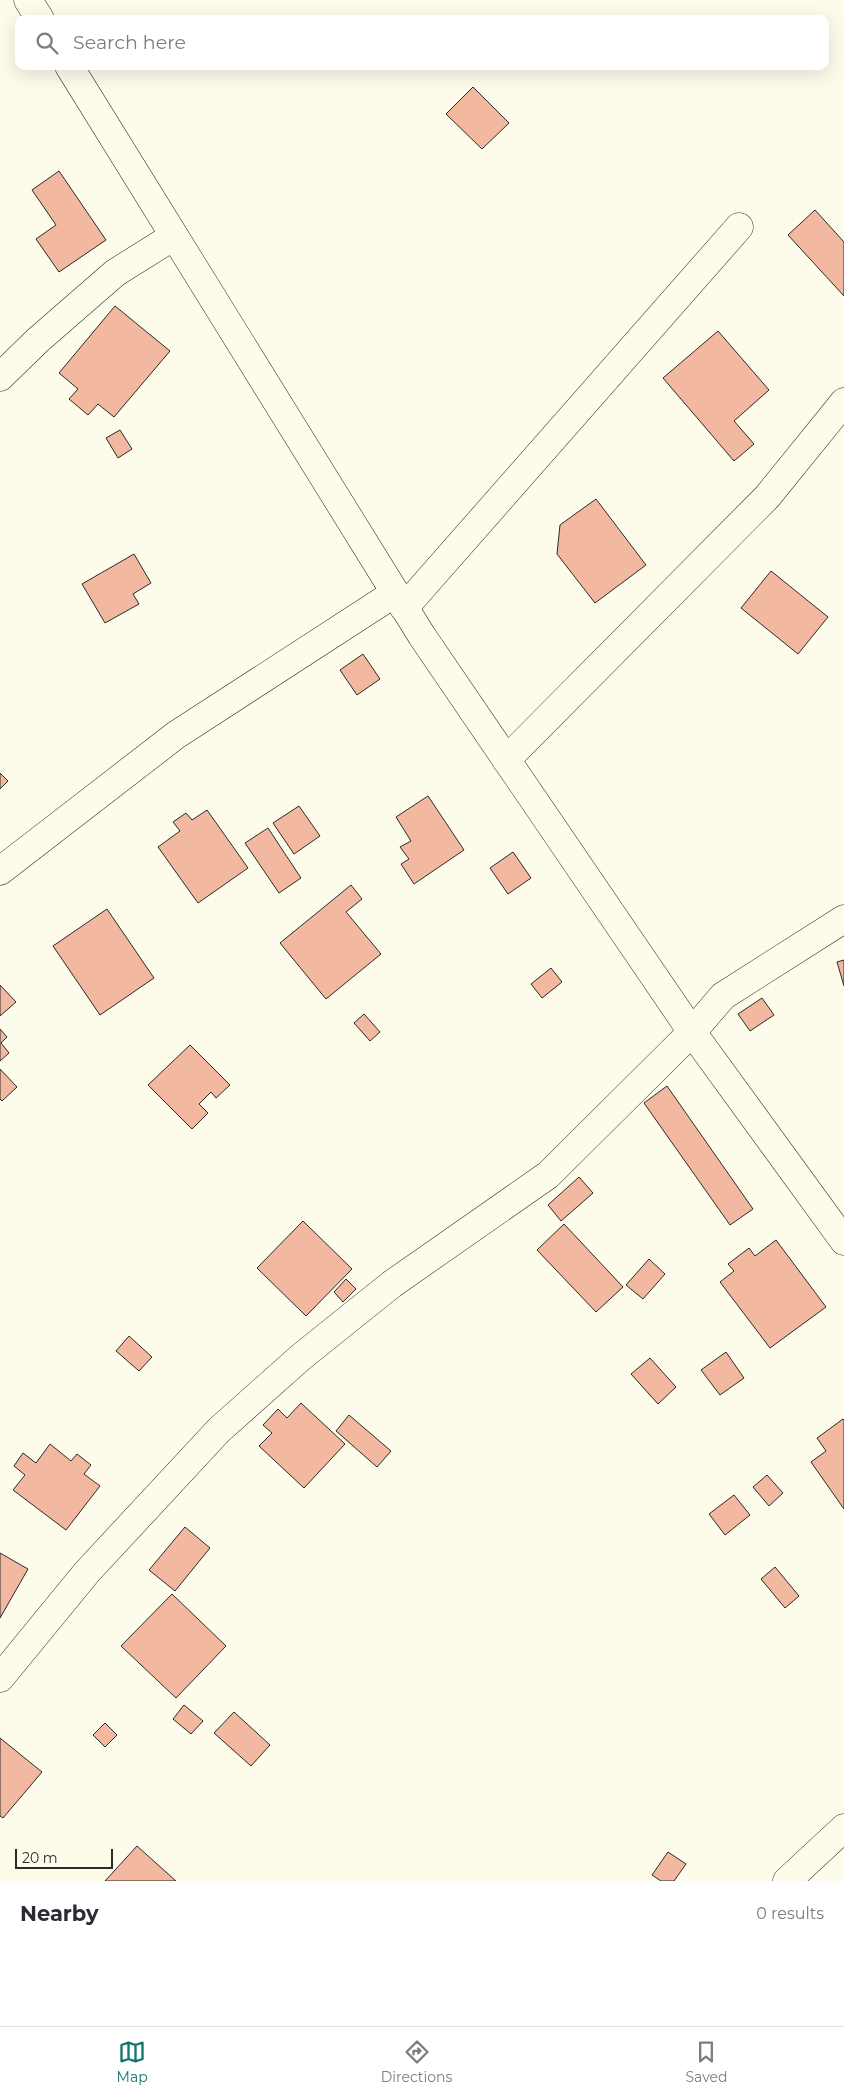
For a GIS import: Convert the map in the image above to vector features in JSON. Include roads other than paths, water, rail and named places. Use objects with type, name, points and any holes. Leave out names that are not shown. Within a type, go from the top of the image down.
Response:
[{"type":"main road","points":[[28,0],[37,15]]},
{"type":"main road","points":[[71,70],[399,600],[692,1032],[844,1241]]},
{"type":"main road","points":[[0,871],[176,735],[399,600],[739,227]]},
{"type":"main road","points":[[0,377],[38,340],[115,274],[174,236]]},
{"type":"main road","points":[[506,760],[766,497],[844,402]]},
{"type":"main road","points":[[0,1678],[87,1572],[219,1430],[301,1356],[392,1284],[548,1175],[692,1032],[723,996],[844,919]]},
{"type":"main road","points":[[786,1881],[844,1828]]}]
